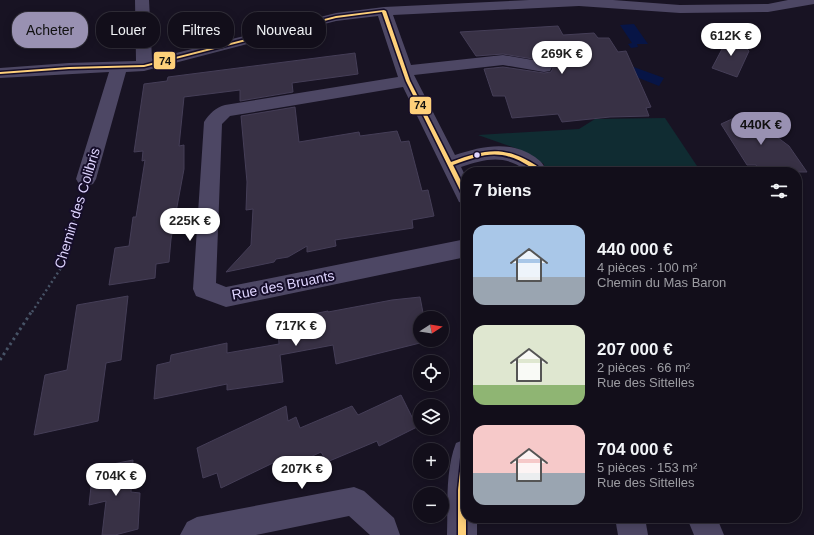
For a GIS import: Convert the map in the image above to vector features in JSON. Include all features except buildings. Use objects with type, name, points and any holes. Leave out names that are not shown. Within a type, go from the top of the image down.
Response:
[{"type":"street","points":[[142,0],[144,66]]},
{"type":"street","points":[[0,73],[69,68],[144,66],[334,12],[578,2],[768,8],[811,0]]},
{"type":"street","points":[[384,11],[407,76],[461,186]]},
{"type":"street","points":[[407,76],[503,60],[544,67]]},
{"type":"street","name":"Chemin des Colibris","points":[[86,180],[119,67]]},
{"type":"street","name":"Rue des Bruants","points":[[407,76],[224,111],[213,122],[204,289],[226,297],[461,249]]},
{"type":"street","points":[[450,164],[484,153],[505,152],[525,158],[536,167]]},
{"type":"street","points":[[195,535],[197,532],[354,501],[384,528],[385,535]]},
{"type":"street","points":[[462,535],[463,523]]},
{"type":"street","points":[[631,523],[633,535]]},
{"type":"street","points":[[704,523],[709,535]]},
{"type":"path","name":"Chemin des Colibris","points":[[0,360],[61,268],[86,180]]},
{"type":"green space","points":[[665,118],[698,167],[544,167],[544,164],[518,149],[478,135],[579,129],[595,119]]},
{"type":"shaded area","points":[[634,24],[648,44],[637,44],[638,47],[631,48],[628,44],[632,43],[620,25]]},
{"type":"shaded area","points":[[631,66],[664,78],[659,86],[626,73]]},
{"type":"transit line","name":"74","points":[[384,11],[408,81],[461,186]]},
{"type":"transit line","name":"74","points":[[0,73],[69,68],[144,66],[336,17],[384,11]]},
{"type":"transit line","name":"74","points":[[450,164],[473,156],[504,153],[524,160],[535,167]]},
{"type":"transit line","name":"74","points":[[462,523],[462,535]]}]
